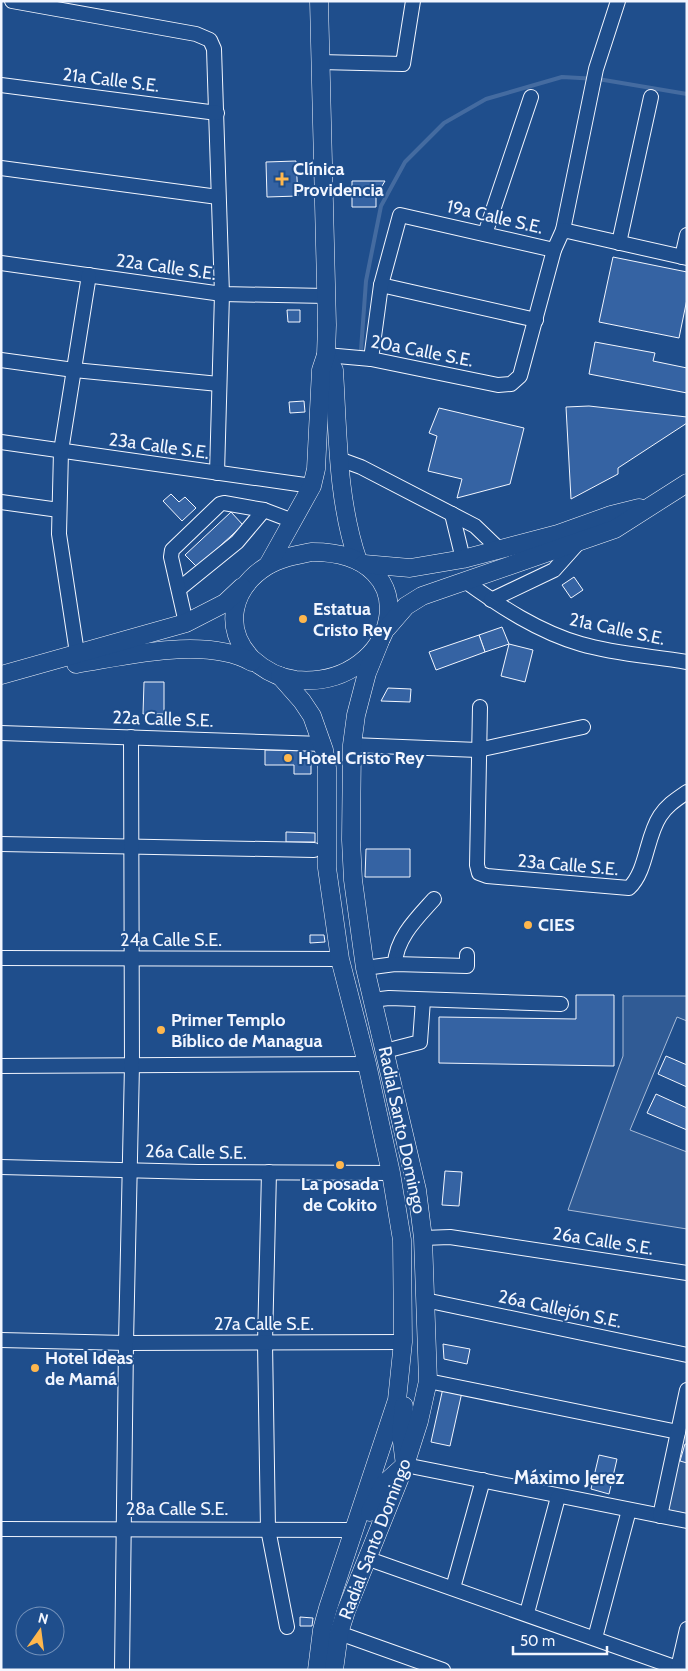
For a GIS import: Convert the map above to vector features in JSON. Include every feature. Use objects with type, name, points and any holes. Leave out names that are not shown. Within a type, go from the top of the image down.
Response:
[{"type":"main road","points":[[268,565],[312,486],[318,441],[321,370],[326,355],[319,1]]},
{"type":"main road","points":[[326,355],[334,370],[347,526],[361,563],[378,578],[386,591],[389,610],[383,636]]},
{"type":"main road","points":[[652,505],[611,515],[558,534],[500,550],[463,559],[410,568],[361,563],[338,554],[311,552],[293,556],[268,565],[253,576],[225,603],[186,623],[1,675],[135,655],[202,650],[236,654],[273,673],[306,680],[336,675],[363,661],[412,601],[438,590],[615,529],[687,483]]},
{"type":"main road","points":[[253,576],[237,604],[234,626],[242,647],[273,673]]},
{"type":"main road","name":"Radial Santo Domingo","points":[[334,1670],[339,1633],[366,1558],[405,1465],[419,1421],[428,1381],[423,1241],[418,1190],[365,968],[352,870],[352,745],[361,690],[383,636]]},
{"type":"main road","name":"Radial Santo Domingo","points":[[273,673],[302,701],[312,716],[323,744],[327,768],[328,868],[340,959],[367,1064],[391,1173],[402,1240],[403,1342],[401,1376],[395,1407],[328,1608],[322,1630],[317,1670]]},
{"type":"main road","points":[[328,1608],[349,1566],[376,1498],[385,1483],[405,1465],[401,1434],[407,1387],[403,1342],[409,1315],[411,1275],[423,1241]]},
{"type":"main road","points":[[324,1670],[330,1646],[339,1633]]},
{"type":"street","points":[[12,1],[196,34],[210,40],[214,49],[222,294],[217,473]]},
{"type":"street","points":[[320,62],[403,64],[414,1]]},
{"type":"street","points":[[563,230],[596,69],[618,1]]},
{"type":"street","name":"21a Calle S.E.","points":[[1,85],[217,113]]},
{"type":"street","points":[[485,234],[531,97]]},
{"type":"street","points":[[619,243],[651,97]]},
{"type":"street","points":[[1,168],[218,197]]},
{"type":"street","name":"19a Calle S.E.","points":[[381,285],[400,216],[554,250],[563,230],[684,257]]},
{"type":"street","points":[[684,257],[687,235]]},
{"type":"street","points":[[371,359],[381,285],[536,320],[554,250]]},
{"type":"street","name":"22a Calle S.E.","points":[[1,262],[222,294],[326,296]]},
{"type":"street","points":[[77,653],[59,534],[59,510],[61,451],[89,275]]},
{"type":"street","name":"20a Calle S.E.","points":[[326,355],[371,359],[498,385],[512,384],[520,376],[536,320]]},
{"type":"street","points":[[1,360],[74,370],[219,384]]},
{"type":"street","name":"23a Calle S.E.","points":[[1,442],[312,486]]},
{"type":"street","points":[[340,459],[361,467],[476,526],[500,550]]},
{"type":"street","points":[[1,502],[59,510]]},
{"type":"street","points":[[186,623],[171,557],[175,546],[220,504],[233,503],[264,510],[293,521]]},
{"type":"street","points":[[179,590],[238,542],[264,510]]},
{"type":"street","points":[[452,514],[463,559]]},
{"type":"street","points":[[491,600],[554,570],[579,542]]},
{"type":"street","name":"21a Calle S.E.","points":[[465,581],[491,600],[551,634],[583,645],[687,662]]},
{"type":"street","points":[[478,750],[480,707]]},
{"type":"street","points":[[352,745],[478,750],[583,727]]},
{"type":"street","name":"22a Calle S.E.","points":[[1,733],[323,744]]},
{"type":"street","points":[[122,1670],[126,1343],[131,1169],[131,737]]},
{"type":"street","name":"23a Calle S.E.","points":[[478,750],[477,865],[479,873],[497,877],[628,888],[636,882],[653,828],[660,815],[668,806],[687,792]]},
{"type":"street","points":[[1,844],[314,850]]},
{"type":"street","points":[[395,964],[396,949],[434,899]]},
{"type":"street","points":[[365,968],[395,964],[466,966],[467,956]]},
{"type":"street","name":"24a Calle S.E.","points":[[1,958],[340,959]]},
{"type":"street","points":[[372,1000],[389,998],[561,1004]]},
{"type":"street","points":[[386,1051],[420,1042],[423,1000]]},
{"type":"street","points":[[1,1066],[367,1064]]},
{"type":"street","name":"26a Calle S.E.","points":[[1,1167],[198,1172],[391,1173]]},
{"type":"street","points":[[269,1172],[265,1343],[268,1529],[287,1627]]},
{"type":"street","name":"26a Calle S.E.","points":[[423,1241],[450,1238],[509,1245],[687,1273]]},
{"type":"street","name":"26a Callejón S.E.","points":[[425,1300],[687,1356]]},
{"type":"street","name":"27a Calle S.E.","points":[[1,1340],[126,1343],[403,1342]]},
{"type":"street","points":[[428,1381],[678,1432]]},
{"type":"street","points":[[660,1516],[687,1390]]},
{"type":"street","points":[[405,1465],[687,1521]]},
{"type":"street","points":[[453,1588],[483,1480]]},
{"type":"street","points":[[527,1613],[558,1496]]},
{"type":"street","points":[[595,1638],[629,1510]]},
{"type":"street","name":"28a Calle S.E.","points":[[1,1529],[353,1530]]},
{"type":"street","points":[[366,1558],[527,1613],[681,1669],[687,1628]]},
{"type":"street","points":[[339,1633],[442,1670]]},
{"type":"shaded area","points":[[623,996],[687,996],[687,1021],[677,1017],[630,1130],[687,1152],[687,1229],[568,1210],[623,1056]]},
{"type":"shaded area","points":[[687,1403],[687,1521],[660,1516]]},
{"type":"building","name":"Clínica Providencia","points":[[296,161],[298,196],[267,197],[266,162]]},
{"type":"building","points":[[352,181],[385,181],[376,196],[376,207],[352,207]]},
{"type":"building","points":[[613,257],[687,272],[687,299],[679,338],[599,322]]},
{"type":"building","points":[[287,310],[300,310],[300,322],[288,322]]},
{"type":"building","points":[[595,342],[655,353],[653,361],[687,368],[687,393],[589,374]]},
{"type":"building","points":[[304,401],[305,412],[290,413],[289,402]]},
{"type":"building","points":[[589,406],[687,417],[687,423],[618,468],[618,474],[571,499],[566,407]]},
{"type":"building","points":[[439,408],[524,428],[510,484],[457,498],[462,479],[428,471],[437,436],[429,433]]},
{"type":"building","points":[[171,494],[179,502],[185,497],[196,508],[182,521],[163,501]]},
{"type":"building","points":[[231,512],[243,525],[197,567],[185,555]]},
{"type":"building","points":[[574,577],[583,590],[571,598],[562,585]]},
{"type":"building","points":[[502,627],[509,644],[485,652],[479,635]]},
{"type":"building","points":[[479,635],[485,652],[436,670],[429,652]]},
{"type":"building","points":[[509,644],[533,650],[525,682],[501,676]]},
{"type":"building","points":[[144,682],[164,682],[164,714],[143,714]]},
{"type":"building","points":[[388,688],[411,689],[410,702],[381,701]]},
{"type":"building","name":"Hotel Cristo Rey","points":[[265,750],[311,751],[311,774],[294,774],[294,765],[265,765]]},
{"type":"building","points":[[286,832],[315,833],[315,842],[286,842]]},
{"type":"building","points":[[366,849],[410,849],[410,877],[365,877]]},
{"type":"building","points":[[310,935],[324,935],[325,942],[310,943]]},
{"type":"building","points":[[576,995],[614,995],[614,1066],[439,1063],[439,1017],[576,1019]]},
{"type":"building","points":[[666,1056],[687,1065],[687,1087],[658,1074]]},
{"type":"building","points":[[656,1094],[687,1108],[687,1130],[647,1113]]},
{"type":"building","points":[[445,1171],[462,1172],[459,1206],[442,1205]]},
{"type":"building","points":[[443,1344],[470,1349],[467,1364],[444,1359]]},
{"type":"building","points":[[443,1388],[462,1392],[450,1446],[431,1442]]},
{"type":"building","points":[[685,1444],[687,1444],[687,1463],[680,1461]]},
{"type":"building","points":[[599,1455],[617,1459],[609,1494],[591,1489]]},
{"type":"building","points":[[300,1617],[313,1618],[312,1626],[300,1626]]},
{"type":"waterway","points":[[361,350],[366,281],[381,206],[405,162],[444,123],[486,99],[562,77],[598,79],[687,94]]},
{"type":"place","name":"Clínica Providencia","points":[[282,179]]},
{"type":"place","name":"Estatua Cristo Rey","points":[[303,619]]},
{"type":"place","name":"Hotel Cristo Rey","points":[[288,758]]},
{"type":"place","name":"CIES","points":[[528,925]]},
{"type":"place","name":"Primer Templo Bíblico de Managua","points":[[161,1030]]},
{"type":"place","name":"La posada de Cokito","points":[[340,1165]]},
{"type":"place","name":"Hotel Ideas de Mamá","points":[[35,1368]]},
{"type":"district","name":"Máximo Jerez","points":[[569,1477]]}]
